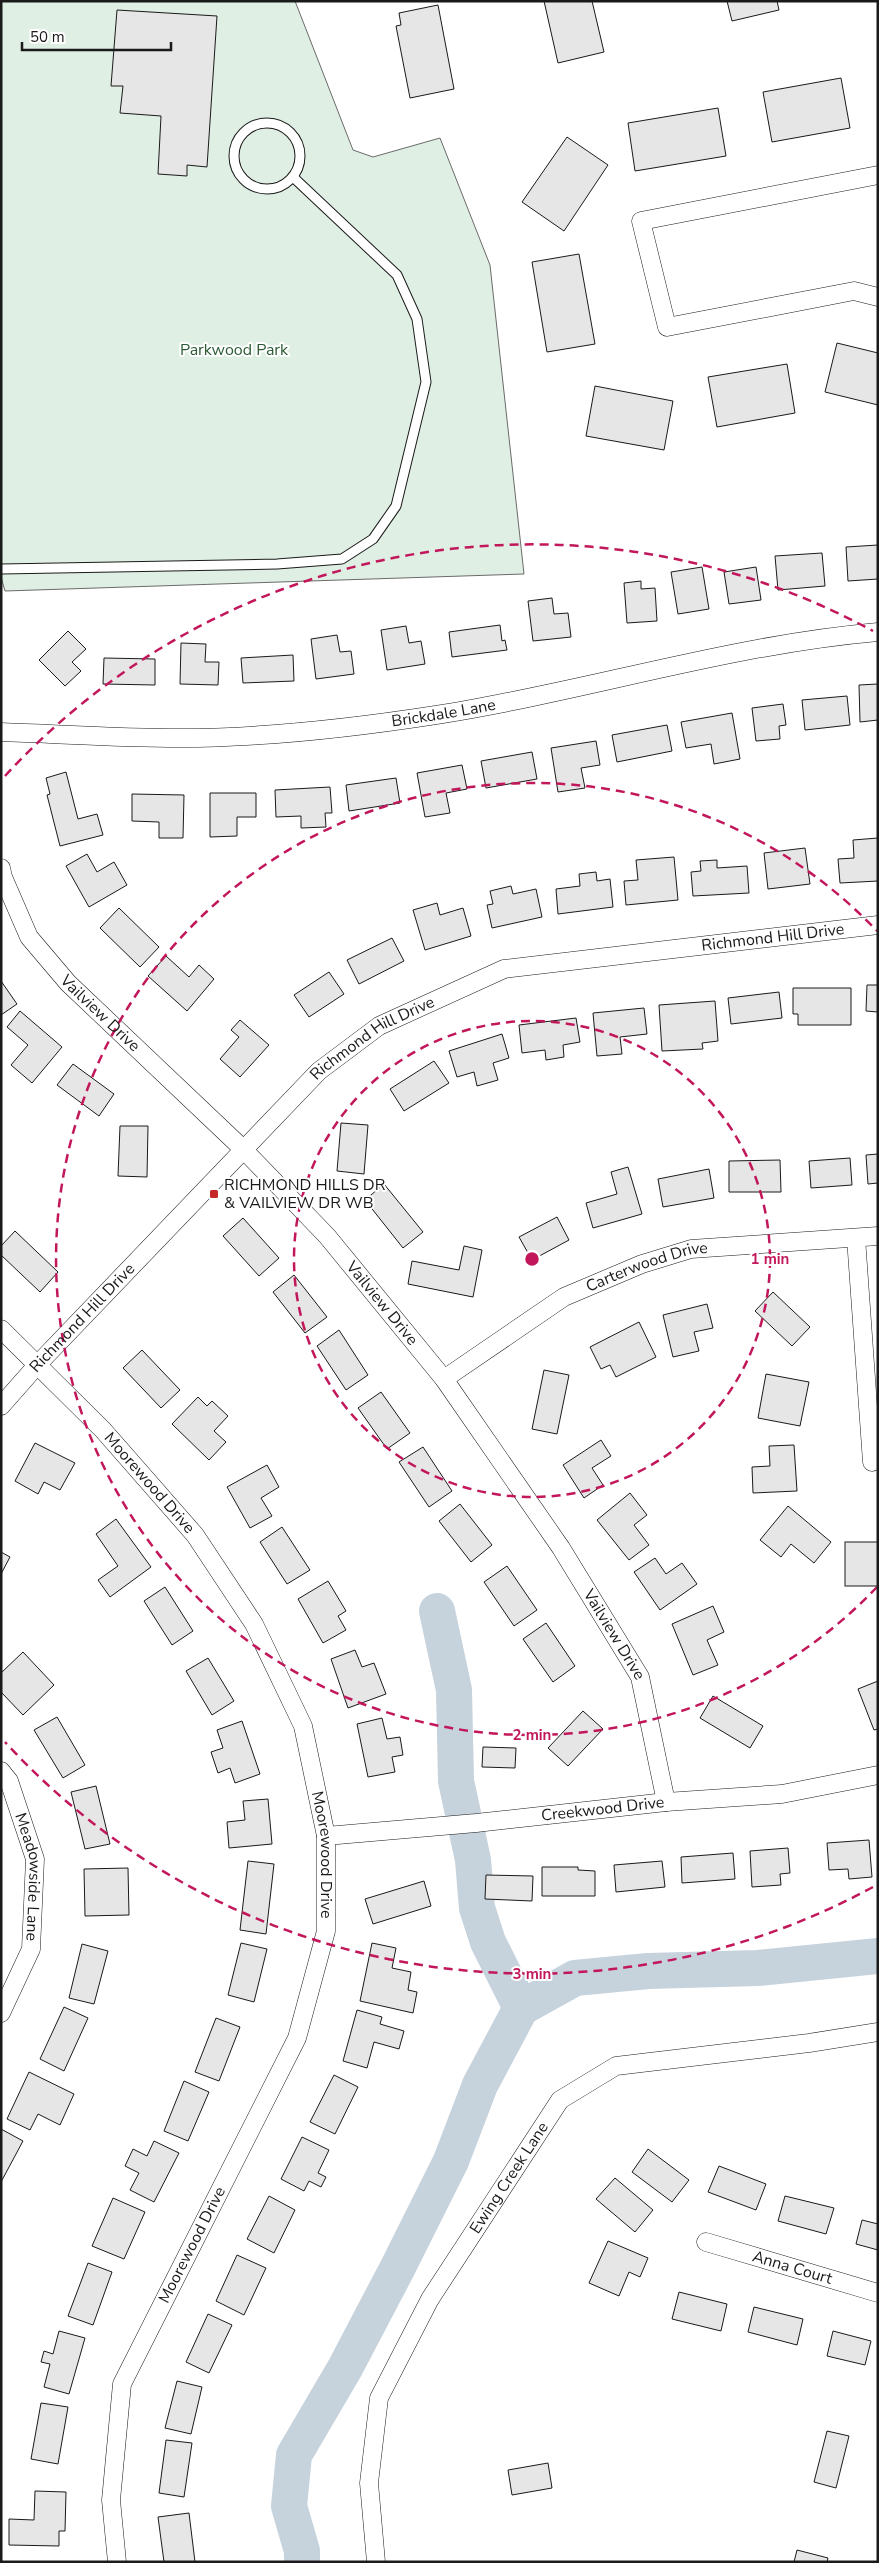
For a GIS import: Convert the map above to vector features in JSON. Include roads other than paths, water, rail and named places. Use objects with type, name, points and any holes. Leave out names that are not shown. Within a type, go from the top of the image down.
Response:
[{"type":"street","points":[[878,175],[641,221],[666,327],[854,291],[878,297]]},
{"type":"street","name":"Brickdale Lane","points":[[1,732],[180,738],[302,732],[437,715],[760,650],[840,636],[878,632]]},
{"type":"street","name":"Vailview Drive","points":[[1,868],[3,877],[29,937],[68,984],[243,1150],[327,1236],[444,1379],[561,1548],[640,1677],[666,1802]]},
{"type":"street","name":"Richmond Hill Drive","points":[[1,1406],[38,1364],[319,1071],[379,1026],[504,969],[878,925]]},
{"type":"street","name":"Carterwood Drive","points":[[444,1379],[564,1297],[642,1264],[691,1249],[878,1236]]},
{"type":"street","points":[[856,1238],[872,1462]]},
{"type":"street","name":"Moorewood Drive","points":[[1,1329],[104,1430],[194,1535],[254,1624],[303,1726],[326,1836],[326,1931],[297,2038],[122,2384],[111,2500],[117,2562]]},
{"type":"street","name":"Meadowside Lane","points":[[1,1771],[9,1780],[36,1859],[31,1949],[1,2013]]},
{"type":"street","name":"Creekwood Drive","points":[[326,1836],[476,1824],[666,1802],[782,1794],[878,1774]]},
{"type":"street","name":"Ewing Creek Lane","points":[[376,2562],[368,2483],[379,2398],[430,2300],[560,2100],[616,2066],[809,2043],[878,2032]]},
{"type":"street","name":"Anna Court","points":[[706,2242],[878,2293]]},
{"type":"lane","points":[[270,123],[285,128],[294,136],[301,157],[293,177],[285,185],[275,189],[254,186],[245,181],[235,162],[234,151],[244,133],[253,126],[270,123]]},
{"type":"lane","points":[[1,569],[278,564],[333,560],[342,559],[373,539],[396,506],[426,382],[417,320],[397,275],[293,177]]},
{"type":"waterway","points":[[437,1611],[454,1690],[456,1781],[473,1860],[477,1908],[488,1942],[521,2008]]},
{"type":"waterway","points":[[302,2562],[302,2551],[289,2506],[294,2455],[345,2368],[398,2267],[451,2161],[480,2085],[521,2008],[575,1978],[648,1971],[758,1968],[878,1956]]},
{"type":"place","name":"RICHMOND HILLS DR & VAILVIEW DR WB","points":[[214,1194]]},
{"type":"park label","name":"Parkwood Park","points":[[234,350]]}]
